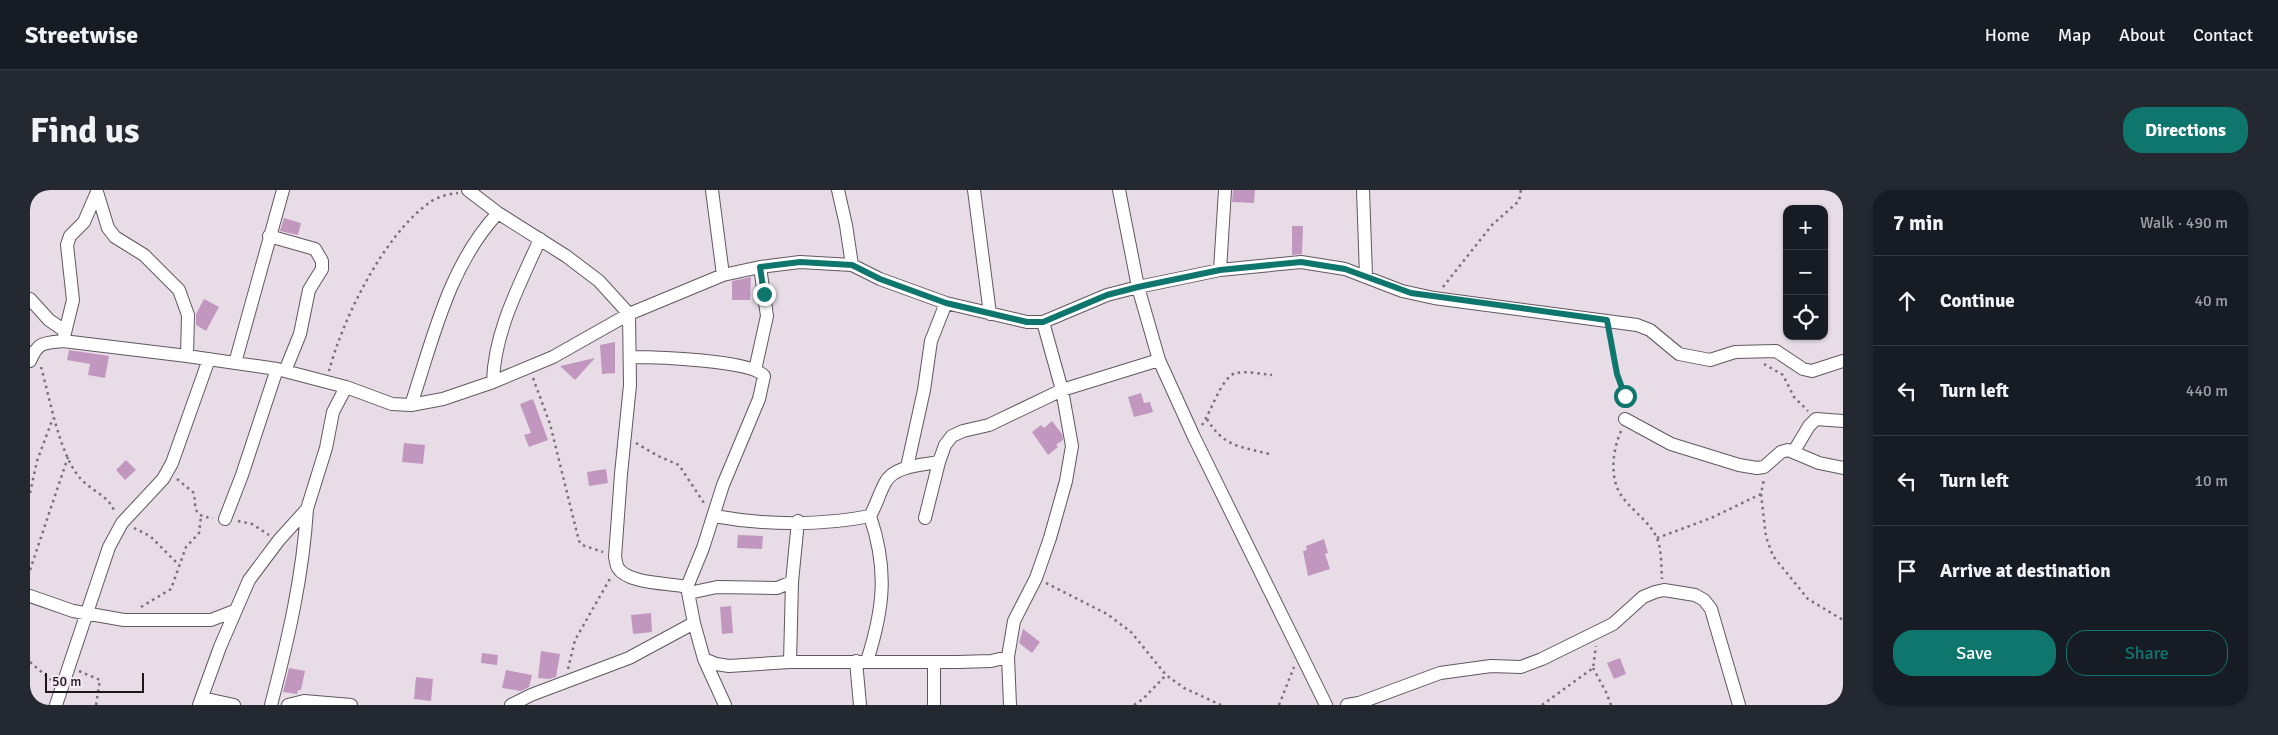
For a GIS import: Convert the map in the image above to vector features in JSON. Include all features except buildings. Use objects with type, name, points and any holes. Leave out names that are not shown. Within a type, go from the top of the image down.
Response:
[{"type":"street","points":[[235,363],[269,236],[284,190]]},
{"type":"street","points":[[712,190],[723,275]]},
{"type":"street","points":[[838,190],[852,265]]},
{"type":"street","points":[[974,190],[990,314]]},
{"type":"street","points":[[1120,190],[1138,287],[1158,360],[1194,437],[1302,652],[1326,705]]},
{"type":"street","points":[[1220,270],[1225,190]]},
{"type":"street","points":[[1363,190],[1366,276]]},
{"type":"street","points":[[64,336],[73,300],[67,245],[70,236],[84,222],[97,191]]},
{"type":"street","points":[[97,191],[108,228],[115,237],[144,255],[179,290],[188,315],[187,356]]},
{"type":"street","points":[[471,191],[498,213],[566,256],[598,281],[629,314],[631,357],[616,562],[625,575],[636,580],[688,590],[717,587],[777,588],[792,582]]},
{"type":"street","points":[[411,405],[461,263],[482,230],[498,213]]},
{"type":"street","points":[[224,519],[281,370],[300,334],[306,298],[322,269],[322,261],[315,249],[269,236]]},
{"type":"street","points":[[493,382],[493,364],[501,332],[540,239]]},
{"type":"street","points":[[30,362],[36,348],[64,336],[281,370],[346,387],[392,404],[411,405],[443,399],[493,382],[529,367],[552,357],[629,314],[723,275],[760,267],[800,262],[852,265],[880,279],[946,303],[1027,322],[1043,322],[1107,295],[1138,287],[1220,270],[1301,262],[1321,264],[1366,276],[1402,291],[1434,298],[1642,326],[1679,354],[1686,357],[1710,360],[1731,352],[1748,350],[1780,352],[1803,368],[1812,371],[1843,361]]},
{"type":"street","points":[[755,370],[767,316],[760,267]]},
{"type":"street","points":[[30,299],[64,336]]},
{"type":"street","points":[[908,467],[931,342],[946,303]]},
{"type":"street","points":[[1010,705],[1008,657],[1014,621],[1036,578],[1050,538],[1066,481],[1072,446],[1062,390],[1043,322]]},
{"type":"street","points":[[631,357],[705,360],[755,370],[764,376],[760,399],[723,485],[688,590],[694,623],[704,659],[725,705]]},
{"type":"street","points":[[56,705],[109,547],[122,523],[163,479],[172,463],[209,359]]},
{"type":"street","points":[[925,518],[939,462],[945,445],[952,436],[963,431],[989,425],[1062,390],[1158,360]]},
{"type":"street","points":[[271,705],[296,598],[305,542],[307,509],[326,448],[333,412],[346,387]]},
{"type":"street","points":[[1625,419],[1671,444],[1739,465],[1757,468],[1764,467],[1781,452],[1794,450],[1819,463],[1843,468]]},
{"type":"street","points":[[1794,450],[1809,426],[1816,419],[1843,421]]},
{"type":"street","points":[[870,516],[876,507],[885,482],[890,476],[908,467],[939,462]]},
{"type":"street","points":[[234,705],[200,702],[234,611],[249,580],[265,557],[307,509]]},
{"type":"street","points":[[714,516],[744,521],[798,522],[870,516]]},
{"type":"street","points":[[860,705],[862,661],[875,636],[880,610],[882,564],[879,544],[870,516]]},
{"type":"street","points":[[790,662],[792,582],[798,522]]},
{"type":"street","points":[[1347,705],[1440,673],[1491,666],[1521,667],[1542,659],[1613,624],[1643,597],[1664,590],[1695,595],[1704,600],[1711,609],[1739,705]]},
{"type":"street","points":[[30,596],[86,615],[124,620],[212,620],[234,611]]},
{"type":"street","points":[[212,620],[228,628]]},
{"type":"street","points":[[512,705],[531,695],[629,658],[694,623]]},
{"type":"street","points":[[704,659],[716,664],[729,666],[790,662],[991,661],[1008,657]]},
{"type":"street","points":[[934,662],[934,705]]},
{"type":"street","points":[[289,705],[304,701],[351,705]]},
{"type":"path","points":[[1434,298],[1492,225],[1519,201],[1521,190]]},
{"type":"path","points":[[326,382],[333,357],[356,300],[390,244],[407,221],[431,201],[455,193],[471,191]]},
{"type":"path","points":[[1607,320],[1617,374],[1627,403],[1625,419],[1615,446],[1614,476],[1616,486],[1621,496],[1647,521],[1657,538],[1664,590]]},
{"type":"path","points":[[36,348],[53,417],[68,457],[80,478],[111,504],[118,520],[143,531],[179,565]]},
{"type":"path","points":[[1748,350],[1759,362],[1783,375],[1794,397],[1816,419]]},
{"type":"path","points":[[529,367],[550,424],[579,541],[616,562],[575,640],[570,656],[567,682]]},
{"type":"path","points":[[1194,437],[1206,419],[1223,383],[1229,376],[1236,373],[1272,374]]},
{"type":"path","points":[[30,493],[37,462],[53,417]]},
{"type":"path","points":[[1206,419],[1216,434],[1226,442],[1269,454]]},
{"type":"path","points":[[626,437],[658,456],[679,465],[696,493],[714,516]]},
{"type":"path","points":[[30,570],[68,457]]},
{"type":"path","points":[[1764,467],[1764,485],[1761,494],[1766,537],[1773,556],[1808,599],[1843,620]]},
{"type":"path","points":[[1657,538],[1712,518],[1761,494]]},
{"type":"path","points":[[124,620],[134,611],[171,589],[186,547],[199,533],[202,517]]},
{"type":"path","points":[[1036,578],[1107,614],[1131,632],[1166,675],[1184,688],[1220,705]]},
{"type":"path","points":[[1542,705],[1593,668],[1596,656],[1596,633]]},
{"type":"path","points":[[1279,705],[1302,652]]},
{"type":"path","points":[[30,662],[61,689]]},
{"type":"path","points":[[68,667],[100,680],[96,705]]},
{"type":"path","points":[[1593,668],[1611,705]]},
{"type":"path","points":[[1134,705],[1143,699],[1166,675]]},
{"type":"route","points":[[764,294],[760,267],[800,262],[829,262],[852,265],[880,279],[946,303],[1027,322],[1043,322],[1107,295],[1138,287],[1220,270],[1301,262],[1321,264],[1366,276],[1402,291],[1434,298],[1607,320],[1617,374],[1625,396]]}]
